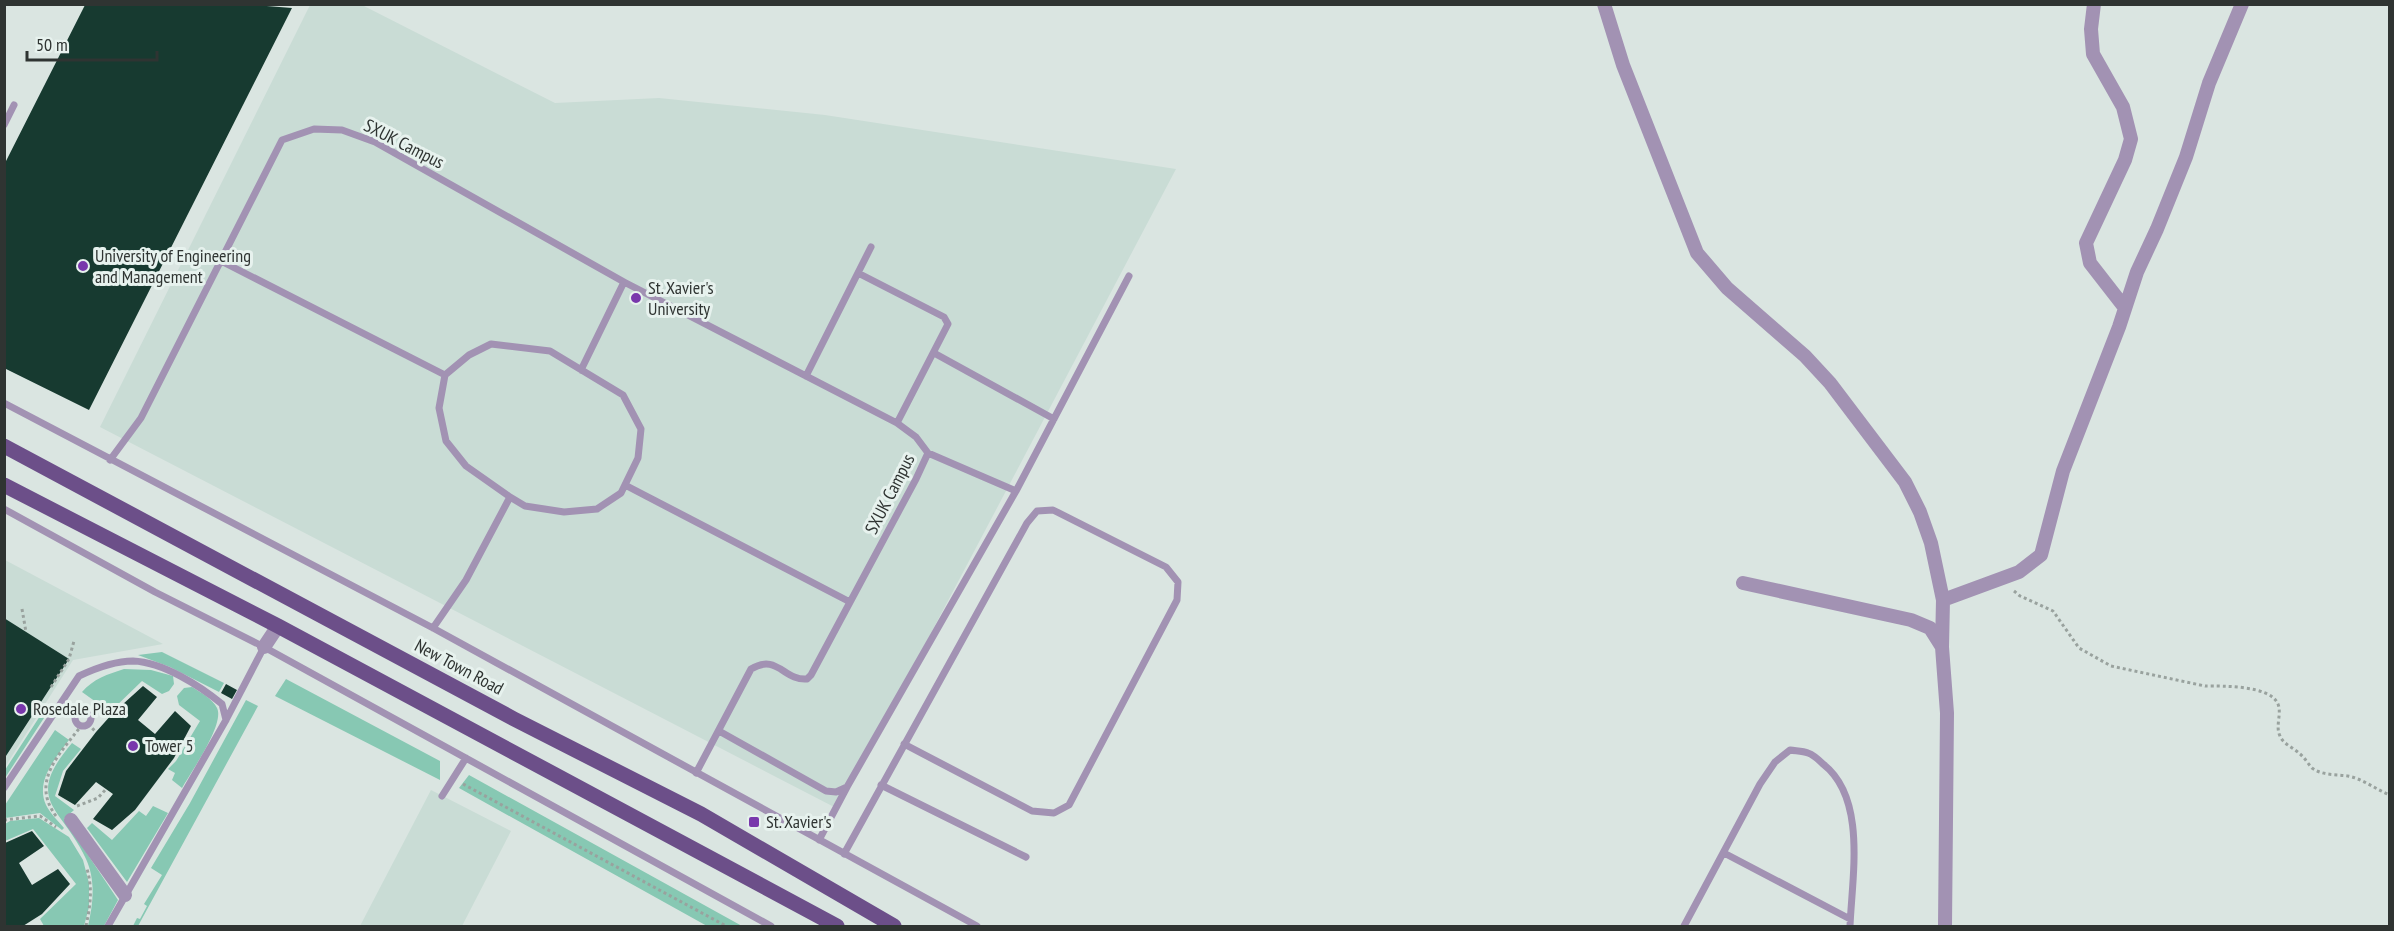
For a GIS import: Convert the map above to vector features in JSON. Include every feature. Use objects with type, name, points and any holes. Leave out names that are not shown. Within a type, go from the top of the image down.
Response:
[{"type":"main road","name":"New Town Road","points":[[4,446],[514,719],[700,814],[894,927]]},
{"type":"main road","points":[[4,485],[278,626],[837,927]]},
{"type":"street","points":[[1604,4],[1623,65],[1697,253],[1727,288],[1805,356],[1830,383],[1905,482],[1920,512],[1931,543],[1943,600],[1942,647],[1947,713],[1945,927]]},
{"type":"street","points":[[2094,4],[2091,29],[2093,54],[2123,107],[2131,139],[2125,160],[2086,243],[2090,263],[2125,308]]},
{"type":"street","points":[[1943,600],[2007,576],[2028,566],[2041,555],[2063,471],[2137,272],[2186,157],[2209,83],[2242,4]]},
{"type":"street","points":[[1743,583],[1911,620],[1930,628],[1942,647]]},
{"type":"street","points":[[264,647],[278,626]]},
{"type":"street","points":[[65,824],[125,895]]},
{"type":"lane","points":[[4,125],[14,105]]},
{"type":"lane","name":"SXUK Campus","points":[[110,460],[141,418],[282,141],[314,129],[342,130],[375,142],[624,282],[897,423],[916,436],[928,453],[807,679],[801,680],[771,664],[761,663],[751,669],[719,730]]},
{"type":"lane","points":[[806,376],[871,247]]},
{"type":"lane","points":[[221,261],[445,375]]},
{"type":"lane","points":[[858,273],[947,320],[947,328],[897,423]]},
{"type":"lane","points":[[819,840],[1016,491],[1129,276]]},
{"type":"lane","points":[[581,370],[624,282]]},
{"type":"lane","points":[[491,344],[550,351],[623,395],[641,429],[638,458],[621,493],[597,509],[564,512],[525,507],[510,497],[466,466],[446,441],[439,408],[445,375],[469,355],[491,344]]},
{"type":"lane","points":[[934,352],[1054,419]]},
{"type":"lane","points":[[4,403],[433,628],[977,927]]},
{"type":"lane","points":[[928,453],[1016,491]]},
{"type":"lane","points":[[625,485],[850,602]]},
{"type":"lane","points":[[433,628],[466,580],[510,497]]},
{"type":"lane","points":[[4,508],[155,592],[264,647],[771,927]]},
{"type":"lane","points":[[844,854],[881,785],[1027,523],[1037,511],[1053,510],[1166,567],[1178,582],[1177,600],[1069,805],[1054,813],[1032,811],[904,744]]},
{"type":"lane","points":[[108,927],[226,720],[264,647]]},
{"type":"lane","points":[[4,788],[80,676],[97,668],[134,661],[151,664],[182,677],[208,693],[222,704],[226,720]]},
{"type":"lane","points":[[62,701],[78,713]]},
{"type":"lane","points":[[82,711],[89,713],[91,720],[84,725],[76,720],[78,713],[82,711]]},
{"type":"lane","points":[[696,773],[719,730],[826,791],[836,792],[847,787]]},
{"type":"lane","points":[[1684,927],[1760,784],[1775,762],[1790,750],[1810,753],[1831,770],[1843,786],[1852,812],[1850,923],[1724,853]]},
{"type":"lane","points":[[442,796],[466,758]]},
{"type":"lane","points":[[881,785],[1026,857]]},
{"type":"path","points":[[2007,576],[2013,590],[2020,596],[2045,606],[2057,616],[2072,641],[2079,648],[2118,668],[2194,681],[2205,686],[2251,688],[2269,695],[2277,701],[2279,707],[2278,730],[2281,739],[2312,767],[2326,774],[2354,778],[2390,795]]},
{"type":"path","points":[[22,609],[26,632]]},
{"type":"path","points":[[51,687],[69,659],[74,641]]},
{"type":"path","points":[[65,824],[48,804],[45,783],[53,762],[84,725],[96,732]]},
{"type":"path","points":[[454,777],[726,927]]},
{"type":"path","points":[[98,798],[106,789]]},
{"type":"path","points":[[4,820],[39,816],[65,824]]},
{"type":"path","points":[[86,867],[91,883],[86,927]]},
{"type":"shaded area","name":"St. Xavier's University","points":[[310,5],[362,5],[555,103],[659,98],[825,115],[1176,169],[838,809],[100,427]]},
{"type":"shaded area","name":"Rosedale Plaza","points":[[5,560],[163,644],[73,660],[5,767]]},
{"type":"shaded area","points":[[431,790],[511,831],[462,926],[360,926]]},
{"type":"green space","points":[[162,652],[224,683],[219,692],[170,667],[138,655]]},
{"type":"green space","points":[[124,669],[151,670],[173,676],[174,684],[169,691],[162,694],[142,681],[110,712],[82,692],[96,680]]},
{"type":"green space","points":[[286,679],[440,761],[440,780],[275,696]]},
{"type":"green space","points":[[192,687],[213,702],[218,715],[212,736],[182,788],[172,780],[175,773],[168,769],[176,761],[200,721],[179,705],[177,696],[184,688]]},
{"type":"green space","points":[[246,700],[258,706],[138,926],[133,926],[137,918],[140,919],[147,906],[144,904],[162,875],[151,868],[190,803]]},
{"type":"green space","points":[[40,716],[44,718],[5,778],[5,770]]},
{"type":"green space","points":[[55,730],[69,740],[48,770],[43,796],[46,805],[64,828],[62,830],[40,813],[5,818],[5,805]]},
{"type":"green space","points":[[72,743],[81,749],[63,771],[55,796],[74,810],[64,819],[118,900],[104,926],[88,926],[93,893],[89,867],[76,841],[51,803],[48,792],[50,779],[57,763]]},
{"type":"green space","points":[[469,775],[742,926],[707,926],[459,788]]},
{"type":"green space","points":[[153,806],[168,813],[127,882],[87,828],[92,823],[112,840],[139,811],[146,816]]},
{"type":"green space","points":[[39,818],[69,837],[83,860],[89,883],[89,907],[84,926],[44,926],[40,919],[76,884],[33,829],[5,841],[5,824],[10,821]]},
{"type":"building","name":"University of Engineering and Management","points":[[85,5],[254,5],[292,8],[89,410],[4,368],[4,165]]},
{"type":"building","name":"Rosedale Plaza","points":[[4,618],[69,659],[4,759]]},
{"type":"building","points":[[226,684],[237,690],[232,699],[221,693]]},
{"type":"building","name":"Tower 5","points":[[143,686],[157,697],[138,720],[155,734],[175,711],[191,726],[174,758],[135,810],[112,830],[93,819],[113,794],[96,782],[75,805],[58,795],[66,771],[96,732]]},
{"type":"building","points":[[32,831],[44,846],[19,863],[32,885],[58,869],[70,884],[42,914],[23,926],[5,926],[5,843]]},
{"type":"place","name":"University of Engineering and Management","points":[[83,266]]},
{"type":"place","name":"St. Xavier's University","points":[[636,298]]},
{"type":"place","name":"Rosedale Plaza","points":[[21,709]]},
{"type":"place","name":"Tower 5","points":[[133,746]]},
{"type":"place","name":"St. Xavier's","points":[[754,822]]}]
